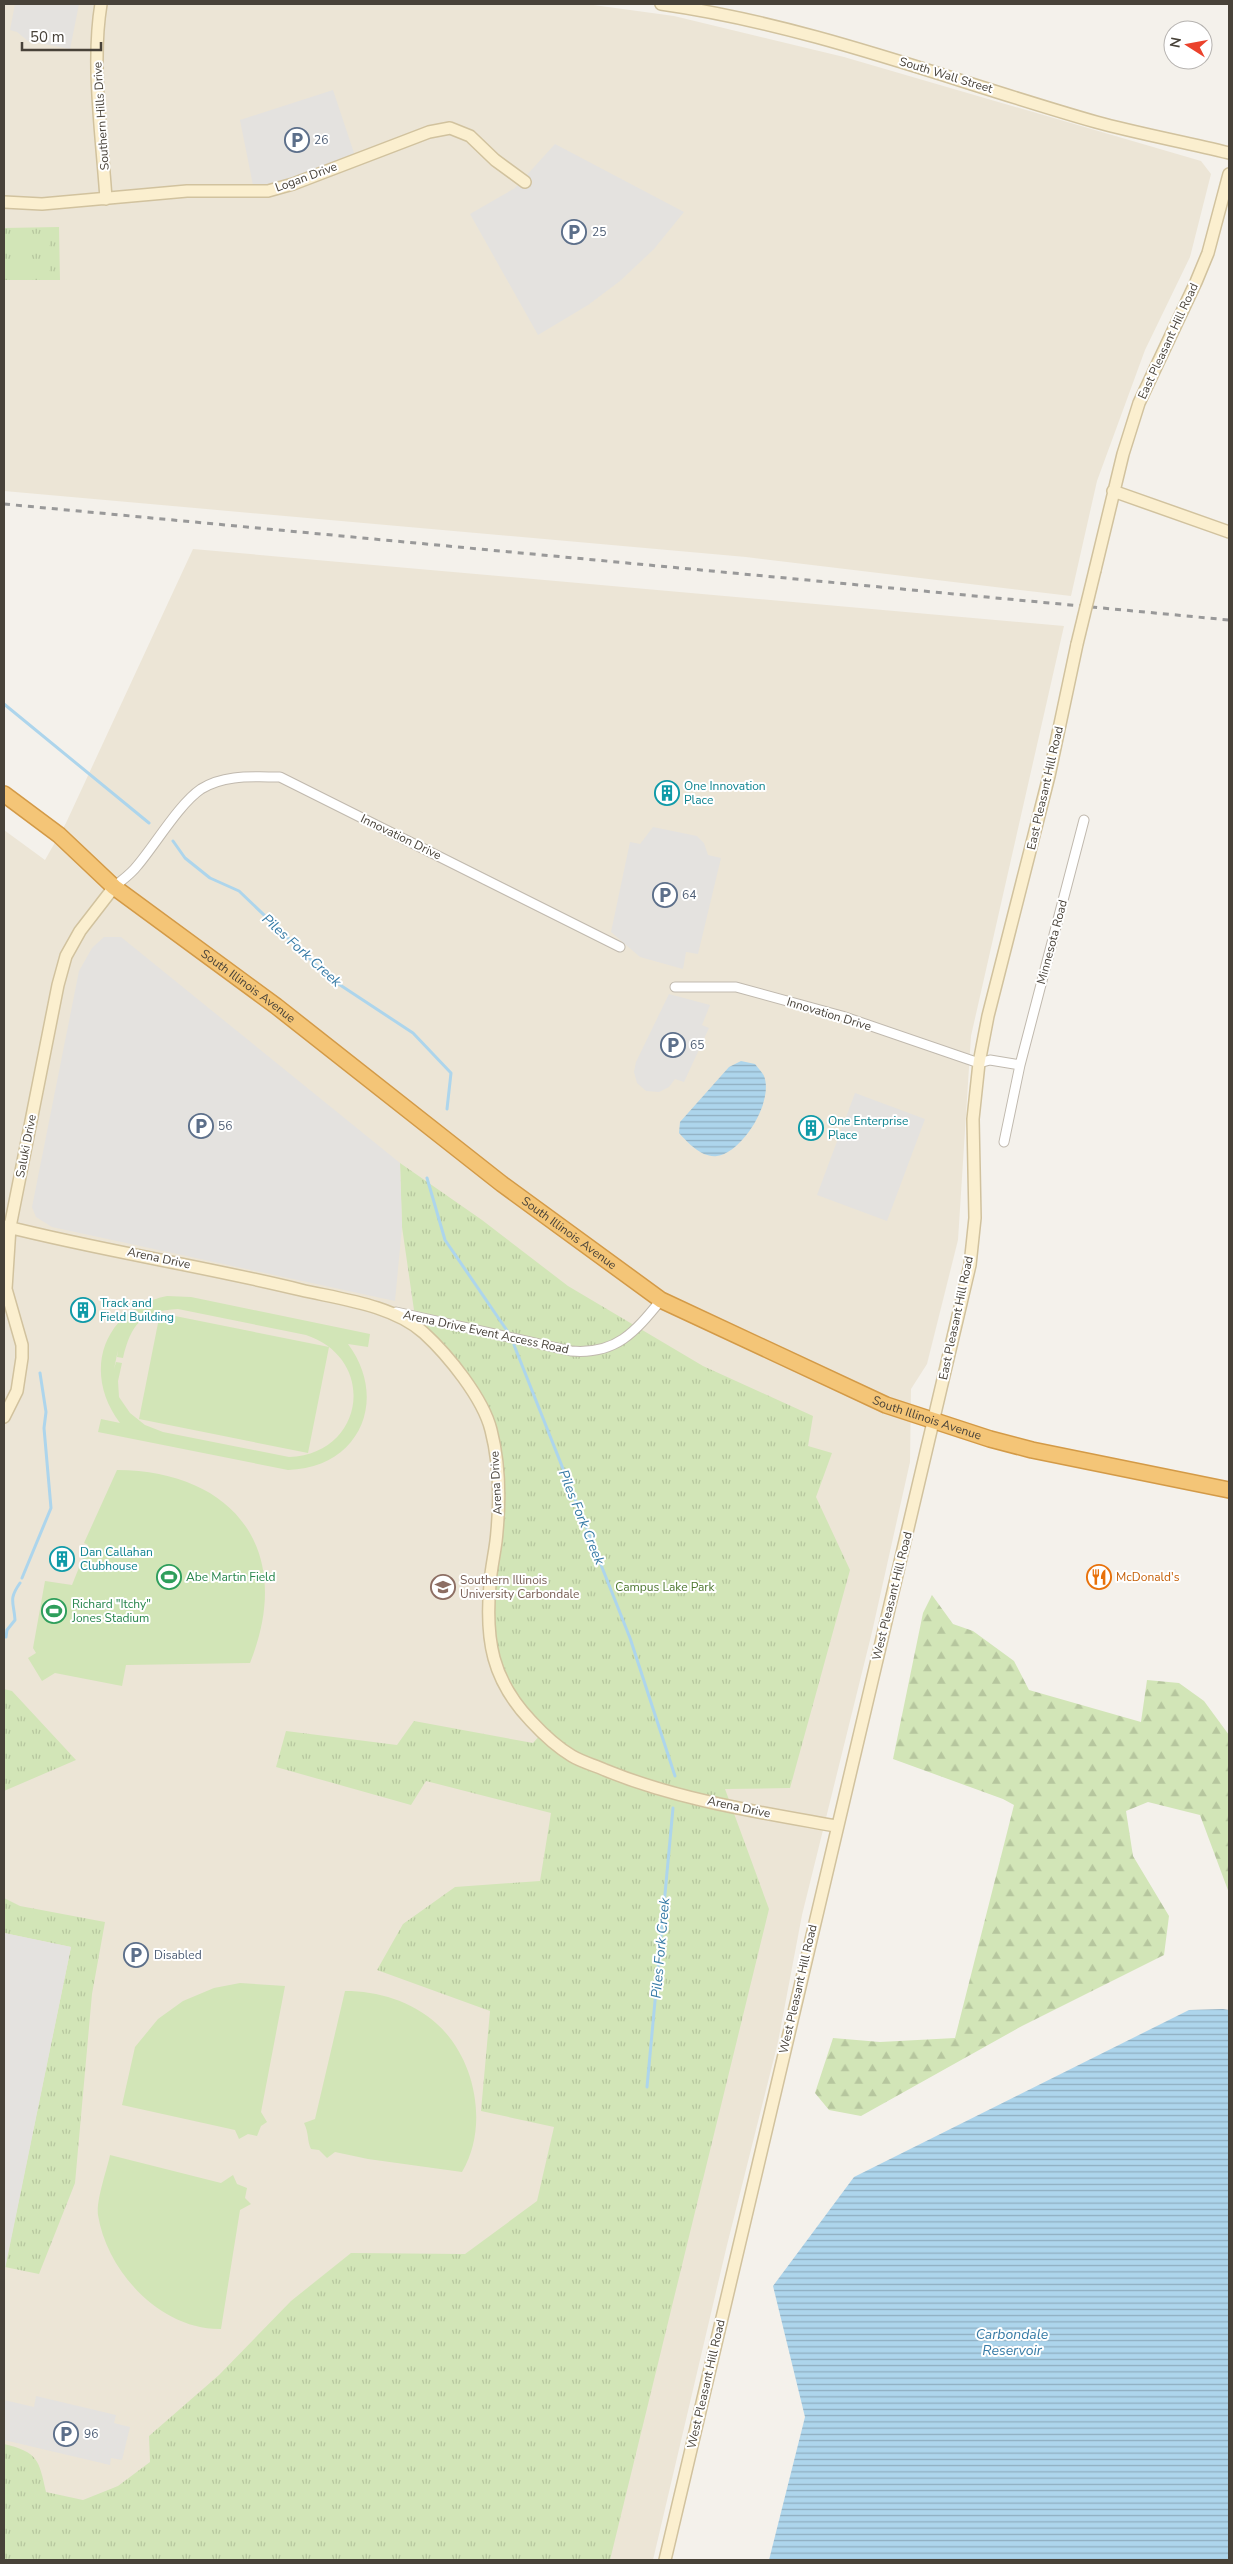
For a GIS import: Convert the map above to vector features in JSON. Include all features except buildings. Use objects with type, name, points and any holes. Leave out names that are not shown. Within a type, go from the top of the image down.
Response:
[{"type":"highway","name":"South Illinois Avenue","points":[[4,794],[59,835],[114,887],[276,1006],[502,1184],[661,1300],[886,1405],[934,1419],[990,1439],[1032,1450],[1229,1490]]},
{"type":"street","name":"Southern Hills Drive","points":[[100,4],[97,26],[97,56],[106,199]]},
{"type":"street","name":"South Wall Street","points":[[661,4],[717,12],[899,60],[1098,122],[1229,153]]},
{"type":"street","name":"Logan Drive","points":[[4,202],[42,204],[187,191],[268,191],[293,184],[429,132],[450,128],[470,136],[495,160],[525,182]]},
{"type":"street","name":"East Pleasant Hill Road","points":[[934,1419],[970,1265],[975,1218],[973,1119],[978,1063],[988,1016],[1033,843],[1113,492],[1138,403],[1208,252],[1229,174]]},
{"type":"street","points":[[1113,492],[1229,532]]},
{"type":"street","name":"Innovation Drive","points":[[114,887],[136,868],[182,810],[201,790],[221,781],[246,776],[280,778],[620,947]]},
{"type":"street","name":"Minnesota Road","points":[[1004,1142],[1020,1065],[1084,820]]},
{"type":"street","name":"Saluki Drive","points":[[4,1417],[17,1391],[22,1358],[22,1345],[6,1289],[7,1227],[66,956],[80,931],[114,887]]},
{"type":"street","name":"Innovation Drive","points":[[675,987],[736,987],[842,1016],[978,1063]]},
{"type":"street","points":[[978,1063],[990,1060],[1020,1065]]},
{"type":"street","name":"Arena Drive","points":[[7,1227],[232,1273],[381,1309],[422,1331],[476,1396],[491,1428],[497,1470],[498,1529],[490,1583],[488,1622],[496,1666],[503,1686],[513,1701],[542,1733],[572,1756],[635,1782],[723,1805],[836,1826]]},
{"type":"street","name":"Arena Drive Event Access Road","points":[[381,1309],[571,1352],[590,1352],[621,1342],[661,1300]]},
{"type":"street","name":"West Pleasant Hill Road","points":[[665,2560],[836,1826],[934,1419]]},
{"type":"shaded area","points":[[4,4],[586,4],[674,16],[844,57],[1201,161],[1211,174],[1190,257],[1145,350],[1097,481],[1071,596],[746,557],[4,491]]},
{"type":"shaded area","points":[[15,4],[79,4],[70,49],[28,41],[17,32],[10,30]]},
{"type":"shaded area","name":"26","points":[[333,90],[356,159],[254,190],[240,120]]},
{"type":"shaded area","name":"25","points":[[555,144],[684,212],[654,249],[620,281],[588,305],[538,335],[470,214],[515,188]]},
{"type":"shaded area","name":"Southern Illinois University Carbondale","points":[[193,549],[1064,626],[971,1036],[958,1240],[927,1364],[911,1389],[910,1462],[872,1632],[802,1915],[778,2042],[727,2245],[653,2560],[4,2560],[4,830],[45,860],[66,823]]},
{"type":"shaded area","name":"64","points":[[653,827],[697,836],[704,843],[708,855],[721,858],[698,954],[686,952],[683,969],[640,957],[611,932],[630,842],[640,844]]},
{"type":"shaded area","name":"56","points":[[104,937],[121,937],[400,1163],[402,1227],[395,1301],[52,1227],[36,1217],[32,1207],[79,971],[92,948]]},
{"type":"shaded area","name":"65","points":[[669,994],[710,1005],[702,1025],[709,1028],[684,1082],[675,1079],[669,1087],[659,1092],[646,1091],[637,1083],[634,1072],[636,1062]]},
{"type":"shaded area","points":[[855,1093],[925,1119],[887,1221],[817,1195]]},
{"type":"shaded area","points":[[4,1933],[71,1947],[4,2274]]},
{"type":"shaded area","name":"Disabled","points":[[128,1945],[145,1948],[143,1965],[127,1961]]},
{"type":"shaded area","name":"96","points":[[36,2396],[116,2415],[114,2423],[130,2427],[122,2460],[111,2458],[110,2465],[4,2440],[4,2400],[34,2407]]},
{"type":"green space","points":[[59,227],[60,280],[4,280],[4,228]]},
{"type":"green space","points":[[11,234],[49,234],[49,252],[11,252]]},
{"type":"green space","points":[[11,259],[49,259],[49,277],[11,277]]},
{"type":"green space","name":"Campus Lake Park","points":[[400,1163],[482,1220],[568,1286],[703,1366],[813,1416],[808,1446],[832,1453],[816,1497],[850,1570],[790,1788],[725,1789],[769,1909],[610,2560],[4,2560],[4,2444],[24,2450],[35,2459],[39,2465],[46,2492],[83,2500],[118,2486],[150,2462],[149,2436],[219,2375],[291,2301],[351,2253],[465,2254],[537,2201],[554,2127],[481,2111],[490,2011],[377,1970],[403,1924],[455,1887],[540,1881],[551,1813],[426,1781],[411,1805],[276,1767],[286,1731],[397,1745],[414,1721],[533,1743],[542,1733],[513,1701],[491,1644],[497,1470],[476,1396],[415,1317],[402,1227]]},
{"type":"green space","points":[[167,1296],[191,1297],[370,1334],[368,1347],[348,1344],[360,1365],[366,1387],[366,1408],[360,1427],[349,1444],[334,1457],[313,1466],[288,1470],[98,1432],[101,1419],[120,1423],[108,1403],[102,1383],[101,1363],[105,1345],[114,1328],[128,1314],[145,1303]],"holes":[[[178,1309],[306,1335],[329,1347],[344,1364],[352,1383],[353,1404],[347,1423],[334,1440],[315,1452],[289,1457],[163,1432],[145,1425],[130,1413],[119,1397],[118,1381],[122,1363],[116,1362],[114,1369],[118,1350],[117,1357],[123,1358],[134,1328],[147,1316],[155,1313]]]},
{"type":"green space","points":[[160,1313],[329,1347],[308,1453],[139,1419]]},
{"type":"green space","name":"Abe Martin Field","points":[[117,1470],[158,1474],[194,1485],[223,1502],[245,1525],[259,1553],[265,1586],[262,1623],[250,1663],[126,1665],[122,1686],[55,1673],[42,1681],[28,1658],[36,1653],[33,1648],[45,1581],[72,1585],[88,1545],[84,1543]]},
{"type":"green space","points":[[932,1595],[953,1624],[973,1631],[1014,1661],[1029,1690],[1141,1722],[1147,1680],[1179,1683],[1204,1701],[1229,1735],[1229,1893],[1200,1815],[1148,1802],[1126,1811],[1133,1856],[1169,1916],[1164,1955],[1022,2026],[861,2116],[829,2110],[815,2093],[833,2038],[880,2042],[955,2038],[1014,1805],[1003,1799],[893,1759],[923,1613]]},
{"type":"green space","points":[[4,1689],[12,1691],[76,1760],[4,1791]]},
{"type":"green space","points":[[4,1898],[20,1906],[105,1922],[92,1994],[75,2183],[39,2274],[5,2267],[71,1947],[4,1933]]},
{"type":"green space","points":[[240,1983],[285,1986],[261,2112],[267,2122],[261,2126],[257,2136],[248,2134],[239,2139],[235,2130],[122,2105],[135,2047],[158,2019],[183,2001],[214,1988]]},
{"type":"green space","points":[[345,1991],[382,1995],[417,2009],[437,2024],[461,2056],[469,2074],[474,2094],[476,2115],[475,2135],[470,2154],[462,2172],[368,2159],[335,2152],[327,2158],[319,2150],[311,2149],[304,2123],[315,2119]]},
{"type":"green space","points":[[110,2155],[221,2183],[233,2175],[237,2184],[247,2188],[245,2198],[251,2204],[240,2210],[221,2329],[199,2327],[178,2320],[140,2294],[125,2276],[103,2236],[98,2215],[100,2193]]},
{"type":"water","points":[[741,1061],[755,1064],[764,1076],[766,1086],[765,1098],[754,1124],[737,1145],[717,1156],[706,1155],[696,1149],[679,1133],[680,1122],[729,1067]]},
{"type":"water","name":"Carbondale Reservoir","points":[[1189,2010],[1229,2010],[1229,2560],[769,2560],[805,2417],[773,2286],[854,2177]]},
{"type":"waterway","name":"Piles Fork Creek","points":[[4,704],[149,823]]},
{"type":"waterway","name":"Piles Fork Creek","points":[[173,841],[185,858],[210,878],[239,891],[331,979],[413,1033],[451,1073],[447,1109]]},
{"type":"waterway","name":"Piles Fork Creek","points":[[427,1178],[445,1240],[508,1332]]},
{"type":"waterway","name":"Piles Fork Creek","points":[[514,1345],[630,1638],[675,1776]]},
{"type":"waterway","points":[[22,1578],[51,1508],[44,1428],[46,1412],[40,1373]]},
{"type":"waterway","points":[[6,1637],[7,1630],[15,1620],[13,1597],[20,1583]]},
{"type":"waterway","name":"Piles Fork Creek","points":[[647,2087],[673,1808]]},
{"type":"railway","points":[[4,504],[1229,620]]},
{"type":"place","name":"26","points":[[297,140]]},
{"type":"place","name":"25","points":[[574,232]]},
{"type":"place","name":"One Innovation Place","points":[[667,793]]},
{"type":"place","name":"64","points":[[665,895]]},
{"type":"place","name":"65","points":[[673,1045]]},
{"type":"place","name":"56","points":[[201,1126]]},
{"type":"place","name":"One Enterprise Place","points":[[811,1128]]},
{"type":"place","name":"Track and Field Building","points":[[83,1310]]},
{"type":"place","name":"Dan Callahan Clubhouse","points":[[62,1559]]},
{"type":"place","name":"Abe Martin Field","points":[[169,1577]]},
{"type":"place","name":"McDonald's","points":[[1099,1577]]},
{"type":"place","name":"Southern Illinois University Carbondale","points":[[443,1587]]},
{"type":"place","name":"Richard \"Itchy\" Jones Stadium","points":[[54,1611]]},
{"type":"place","name":"Disabled","points":[[136,1955]]},
{"type":"place","name":"96","points":[[66,2434]]}]
